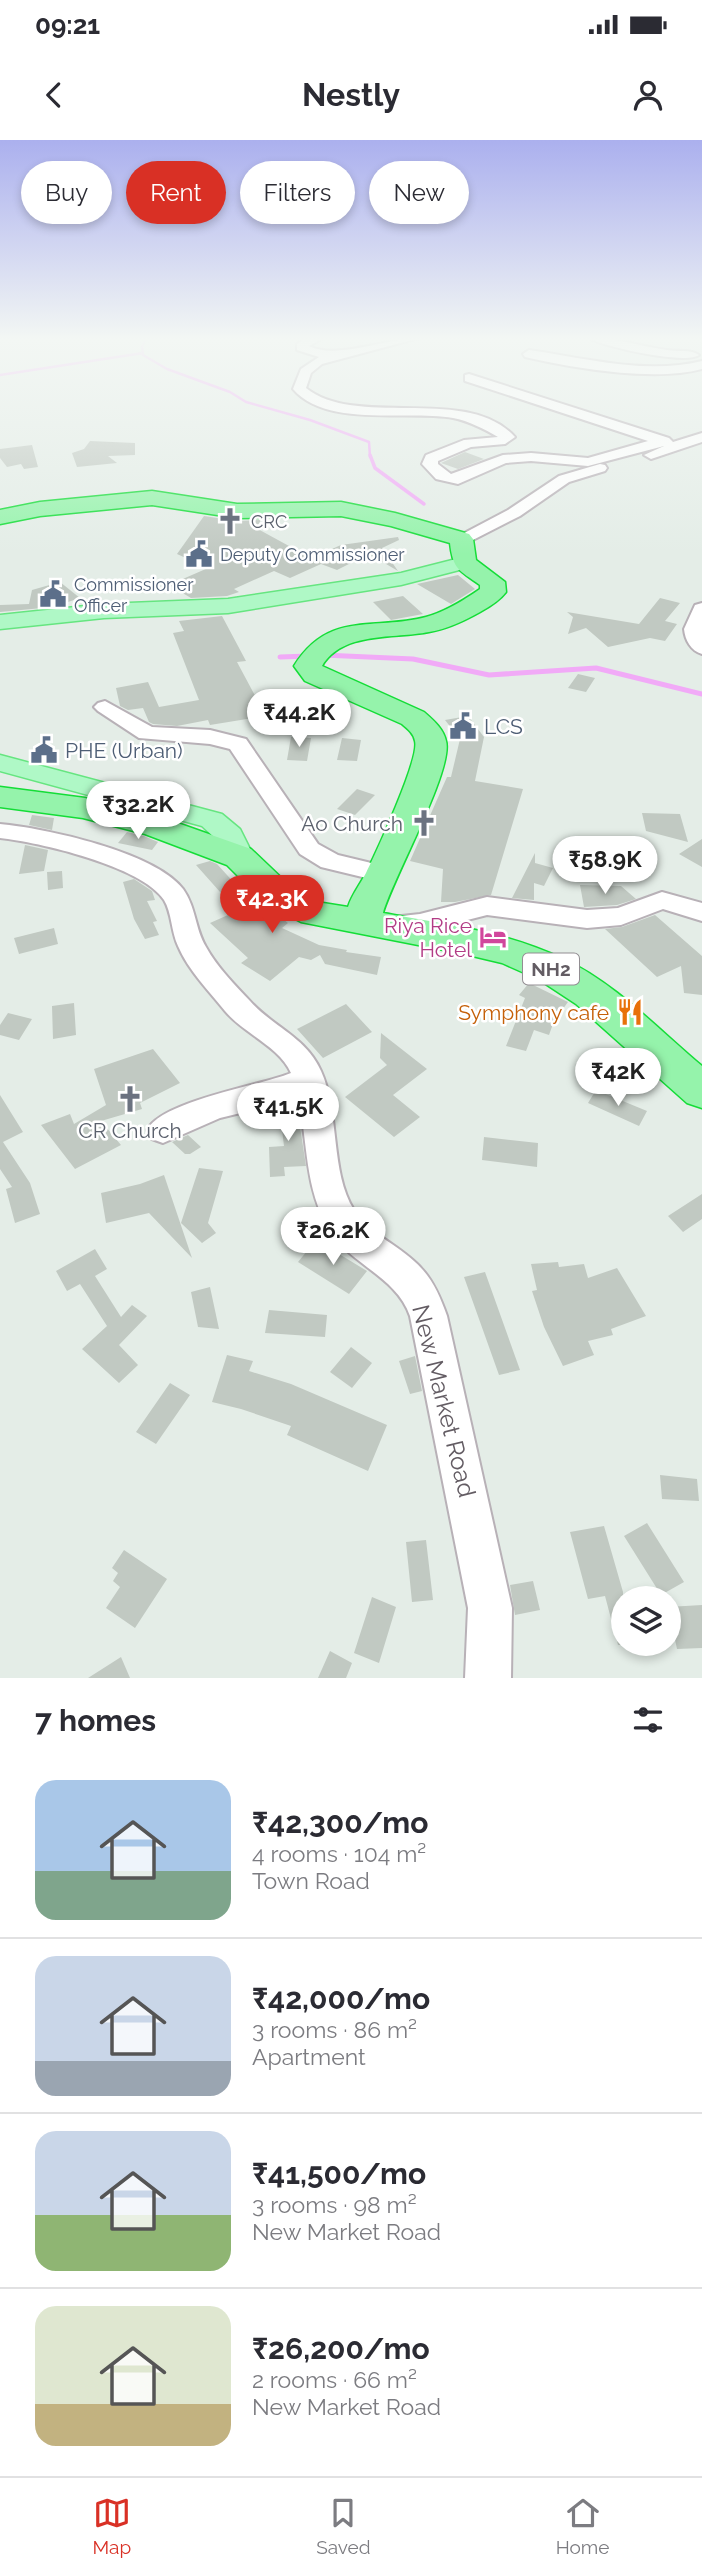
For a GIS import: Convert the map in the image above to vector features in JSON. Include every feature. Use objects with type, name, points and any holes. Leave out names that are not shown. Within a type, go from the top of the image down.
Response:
[{"type":"highway","points":[[0,517],[40,509],[152,498],[237,511],[341,509],[395,520],[462,551],[492,582],[493,592],[482,601],[431,624],[341,638],[320,646],[308,666],[315,675],[413,718],[426,730],[432,744],[428,765],[383,874],[369,897],[362,923]]},
{"type":"highway","name":"NH2","points":[[0,797],[85,808],[157,827],[239,857],[277,894],[314,913],[464,941],[513,953],[552,969],[590,994],[693,1080]]},
{"type":"main road","points":[[0,622],[104,611],[241,604],[401,579],[462,551]]},
{"type":"main road","points":[[0,764],[212,820],[226,829],[234,841],[239,857]]},
{"type":"street","points":[[382,410],[455,415],[508,438],[469,443],[431,458],[429,464],[441,477],[451,480],[503,459],[531,457],[587,462],[702,437]]},
{"type":"street","points":[[568,410],[671,443]]},
{"type":"street","points":[[462,551],[564,479],[671,443]]},
{"type":"street","points":[[0,523],[40,509]]},
{"type":"street","points":[[702,609],[693,620],[692,632],[702,648]]},
{"type":"street","points":[[105,707],[147,733],[210,737],[237,744],[309,849],[330,861],[383,874]]},
{"type":"street","name":"New Market Road","points":[[0,831],[33,836],[94,852],[157,879],[171,891],[179,905],[191,945],[200,960],[242,1012],[286,1045],[305,1069],[320,1131],[323,1171],[335,1209],[348,1230],[417,1290],[434,1341],[447,1411],[481,1552],[491,1623],[488,1678]]},
{"type":"street","points":[[362,923],[420,923],[487,906],[587,919],[621,916],[662,900],[702,912]]},
{"type":"street","points":[[163,1130],[213,1107],[273,1093],[308,1079]]},
{"type":"building","points":[[90,441],[135,443],[135,455],[108,456],[117,463],[77,467],[72,453],[84,449]]},
{"type":"building","points":[[32,445],[38,467],[24,469],[21,464],[7,467],[0,458],[0,449]]},
{"type":"building","points":[[465,452],[484,459],[458,469],[441,463]]},
{"type":"building","points":[[204,516],[237,521],[261,520],[256,528],[311,558],[341,545],[398,537],[399,540],[382,548],[398,571],[369,554],[337,570],[321,564],[290,578],[274,571],[234,589],[239,592],[227,596],[191,598],[169,585],[208,568],[177,554]]},
{"type":"building","points":[[458,575],[475,589],[451,604],[417,584]]},
{"type":"building","name":"Commissioner Officer","points":[[60,582],[80,598],[53,607],[0,612],[0,605],[29,604],[32,590]]},
{"type":"building","points":[[403,596],[423,614],[391,620],[373,602]]},
{"type":"building","points":[[660,598],[680,603],[665,621],[677,624],[665,641],[650,638],[608,647],[586,628],[568,634],[573,617],[567,612],[639,624]]},
{"type":"building","points":[[222,616],[246,661],[237,662],[266,716],[210,725],[208,720],[177,726],[153,724],[149,722],[143,708],[128,710],[120,706],[116,688],[148,682],[159,707],[199,700],[173,633],[184,631],[179,621]]},
{"type":"building","points":[[578,674],[595,678],[586,692],[568,688]]},
{"type":"building","points":[[468,716],[484,737],[475,781],[523,789],[491,895],[441,902],[443,869],[410,861],[447,777],[451,777],[460,739],[445,720]]},
{"type":"building","points":[[291,737],[311,738],[307,761],[287,760]]},
{"type":"building","points":[[342,738],[361,740],[357,761],[337,760]]},
{"type":"building","points":[[357,789],[375,795],[355,815],[337,809]]},
{"type":"building","points":[[642,813],[680,814],[688,842],[646,831]]},
{"type":"building","points":[[32,815],[54,818],[52,830],[29,825]]},
{"type":"building","points":[[127,832],[158,842],[152,850],[118,843]]},
{"type":"building","points":[[702,839],[702,867],[679,854]]},
{"type":"building","points":[[25,845],[48,850],[44,871],[19,874]]},
{"type":"building","points":[[535,853],[535,863],[553,868],[544,886],[534,883],[534,900],[512,898]]},
{"type":"building","points":[[210,861],[217,864],[237,886],[240,885],[260,910],[266,906],[288,923],[282,928],[319,945],[381,957],[377,975],[325,964],[320,955],[311,960],[299,957],[270,981],[241,963],[248,958],[210,923],[237,911],[196,865]]},
{"type":"building","points":[[62,871],[63,888],[48,890],[47,872]]},
{"type":"building","points":[[134,879],[152,891],[155,900],[147,901],[157,921],[153,922],[159,935],[145,939],[134,919],[123,882]]},
{"type":"building","points":[[580,885],[621,886],[636,899],[617,905],[584,907]]},
{"type":"building","points":[[655,915],[702,956],[702,995],[684,993],[681,966],[657,977],[605,929],[622,927]]},
{"type":"building","points":[[54,928],[58,944],[19,954],[14,938]]},
{"type":"building","points":[[529,983],[568,1002],[554,1021],[549,1035],[534,1030],[526,1051],[506,1046],[525,998],[519,995]]},
{"type":"building","points":[[74,1003],[76,1035],[53,1039],[52,1006]]},
{"type":"building","points":[[346,1004],[372,1032],[323,1058],[297,1029]]},
{"type":"building","points":[[8,1013],[32,1019],[19,1040],[0,1035],[0,1025]]},
{"type":"building","points":[[381,1033],[427,1069],[393,1095],[420,1117],[394,1137],[345,1097],[387,1065],[380,1058]]},
{"type":"building","points":[[153,1049],[180,1083],[140,1103],[142,1109],[101,1121],[121,1145],[75,1169],[41,1125],[70,1114],[74,1124],[106,1105],[94,1069]]},
{"type":"building","points":[[596,1090],[647,1111],[639,1126],[588,1103]]},
{"type":"building","points":[[0,1095],[23,1132],[3,1142],[30,1183],[40,1214],[15,1223],[6,1189],[12,1187],[0,1169]]},
{"type":"building","points":[[296,1100],[306,1166],[284,1167],[285,1176],[270,1177],[269,1147],[284,1146],[279,1106]]},
{"type":"building","points":[[188,1135],[201,1147],[185,1154],[172,1142]]},
{"type":"building","points":[[484,1137],[538,1143],[537,1167],[482,1160]]},
{"type":"building","points":[[199,1168],[223,1171],[208,1223],[216,1233],[202,1243],[181,1223]]},
{"type":"building","points":[[164,1175],[192,1258],[149,1213],[106,1223],[101,1193]]},
{"type":"building","points":[[702,1194],[702,1219],[683,1232],[668,1216]]},
{"type":"building","points":[[316,1240],[367,1271],[349,1294],[298,1262]]},
{"type":"building","points":[[95,1249],[107,1269],[95,1276],[121,1317],[132,1305],[147,1316],[119,1345],[138,1365],[119,1383],[82,1349],[107,1326],[80,1284],[67,1291],[56,1271]]},
{"type":"building","points":[[558,1262],[559,1267],[584,1264],[588,1278],[617,1268],[646,1316],[611,1329],[613,1335],[588,1341],[594,1355],[563,1366],[544,1327],[532,1291],[537,1290],[531,1264]]},
{"type":"building","points":[[485,1272],[520,1370],[499,1375],[464,1277]]},
{"type":"building","points":[[210,1287],[219,1329],[198,1327],[191,1292]]},
{"type":"building","points":[[269,1310],[327,1315],[325,1337],[265,1333]]},
{"type":"building","points":[[351,1347],[372,1363],[352,1388],[330,1372]]},
{"type":"building","points":[[227,1355],[253,1361],[249,1371],[291,1384],[387,1425],[368,1471],[287,1435],[291,1426],[212,1402]]},
{"type":"building","points":[[415,1356],[422,1391],[410,1394],[399,1361]]},
{"type":"building","points":[[170,1383],[190,1395],[156,1444],[136,1432]]},
{"type":"building","points":[[660,1475],[697,1479],[699,1501],[662,1499]]},
{"type":"building","points":[[647,1523],[684,1582],[677,1586],[655,1586],[624,1536]]},
{"type":"building","points":[[604,1526],[621,1586],[611,1586],[611,1619],[605,1596],[588,1599],[570,1532]]},
{"type":"building","points":[[426,1540],[433,1600],[412,1602],[406,1542]]},
{"type":"building","points":[[124,1550],[167,1579],[135,1628],[106,1608],[120,1587],[113,1581],[118,1573],[112,1568]]},
{"type":"building","points":[[533,1581],[540,1610],[515,1615],[510,1585]]},
{"type":"building","points":[[372,1597],[396,1607],[379,1663],[354,1653]]},
{"type":"building","points":[[702,1605],[702,1648],[681,1649],[681,1606]]},
{"type":"building","points":[[330,1651],[352,1663],[346,1678],[318,1678]]},
{"type":"building","points":[[121,1657],[130,1678],[88,1678]]},
{"type":"waterway","points":[[274,410],[369,442],[370,457]]},
{"type":"waterway","points":[[370,455],[375,468],[424,504]]},
{"type":"waterway","points":[[323,655],[413,659],[489,675],[596,668],[702,694]]},
{"type":"waterway","points":[[280,657],[309,656]]},
{"type":"place","name":"CRC","points":[[230,521]]},
{"type":"place","name":"Deputy Commissioner","points":[[199,554]]},
{"type":"place","name":"Commissioner Officer","points":[[53,594]]},
{"type":"place","name":"LCS","points":[[463,726]]},
{"type":"place","name":"PHE (Urban)","points":[[44,750]]},
{"type":"place","name":"Ao Church","points":[[424,823]]},
{"type":"place","name":"Riya Rice Hotel","points":[[493,937]]},
{"type":"place","name":"Symphony cafe","points":[[630,1012]]},
{"type":"place","name":"CR Church","points":[[130,1099]]}]
